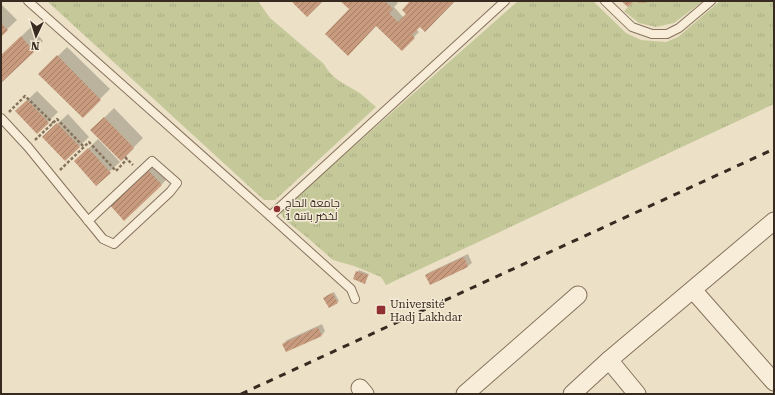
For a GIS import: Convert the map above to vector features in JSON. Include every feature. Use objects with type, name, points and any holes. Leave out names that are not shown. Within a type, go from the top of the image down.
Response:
[{"type":"street","points":[[572,394],[609,360],[693,290],[771,229]]},
{"type":"street","points":[[693,290],[774,382]]},
{"type":"street","points":[[465,394],[578,295]]},
{"type":"street","points":[[609,360],[637,394]]},
{"type":"lane","points":[[28,1],[351,289],[355,299]]},
{"type":"lane","points":[[270,216],[506,1]]},
{"type":"lane","points":[[605,1],[632,27],[652,34],[667,34],[679,28],[711,1]]},
{"type":"lane","points":[[1,118],[28,147],[52,177],[88,221],[103,239],[114,244],[170,192],[177,183],[152,161],[88,221]]},
{"type":"path","points":[[1,118],[25,96],[53,123]]},
{"type":"path","points":[[28,147],[57,119],[84,147]]},
{"type":"path","points":[[52,177],[89,142],[116,171],[127,159]]},
{"type":"green space","points":[[47,1],[258,1],[270,18],[324,64],[331,74],[361,94],[376,107],[275,200],[264,200]]},
{"type":"green space","points":[[518,1],[593,1],[626,33],[641,40],[666,42],[678,37],[720,1],[774,1],[774,104],[386,285],[381,277],[354,266],[333,260],[284,219],[281,213],[284,208]]},
{"type":"green space","points":[[649,1],[703,1],[674,23],[656,27],[639,23],[624,11],[633,2],[643,3]]},
{"type":"building","points":[[291,1],[323,1],[307,17]]},
{"type":"building","points":[[340,1],[385,1],[393,9],[389,13],[398,22],[406,14],[402,10],[410,1],[455,1],[425,32],[420,27],[412,35],[415,38],[402,51],[376,26],[348,56],[325,34],[349,9]]},
{"type":"building","points":[[621,1],[648,2],[633,2],[628,7]]},
{"type":"building","points":[[1,23],[8,30],[1,37]]},
{"type":"building","points":[[21,36],[34,52],[1,83],[1,55]]},
{"type":"building","points":[[57,55],[101,100],[83,118],[38,74]]},
{"type":"building","points":[[27,100],[49,123],[37,134],[15,111]]},
{"type":"building","points":[[104,117],[134,148],[121,161],[90,130]]},
{"type":"building","points":[[57,123],[80,147],[65,161],[42,137]]},
{"type":"building","points":[[88,148],[111,173],[96,186],[74,161]]},
{"type":"building","points":[[147,169],[162,185],[124,221],[109,204]]},
{"type":"building","points":[[464,257],[468,267],[430,285],[425,275]]},
{"type":"building","points":[[356,271],[368,275],[365,284],[353,279]]},
{"type":"building","points":[[332,293],[338,303],[329,308],[323,298]]},
{"type":"building","points":[[318,327],[322,336],[286,352],[282,344]]},
{"type":"railway","points":[[241,394],[774,149]]},
{"type":"place","name":"جامعة الحاج لخضر باتنة 1","points":[[277,209]]},
{"type":"place","name":"Université Hadj Lakhdar","points":[[381,310]]}]
